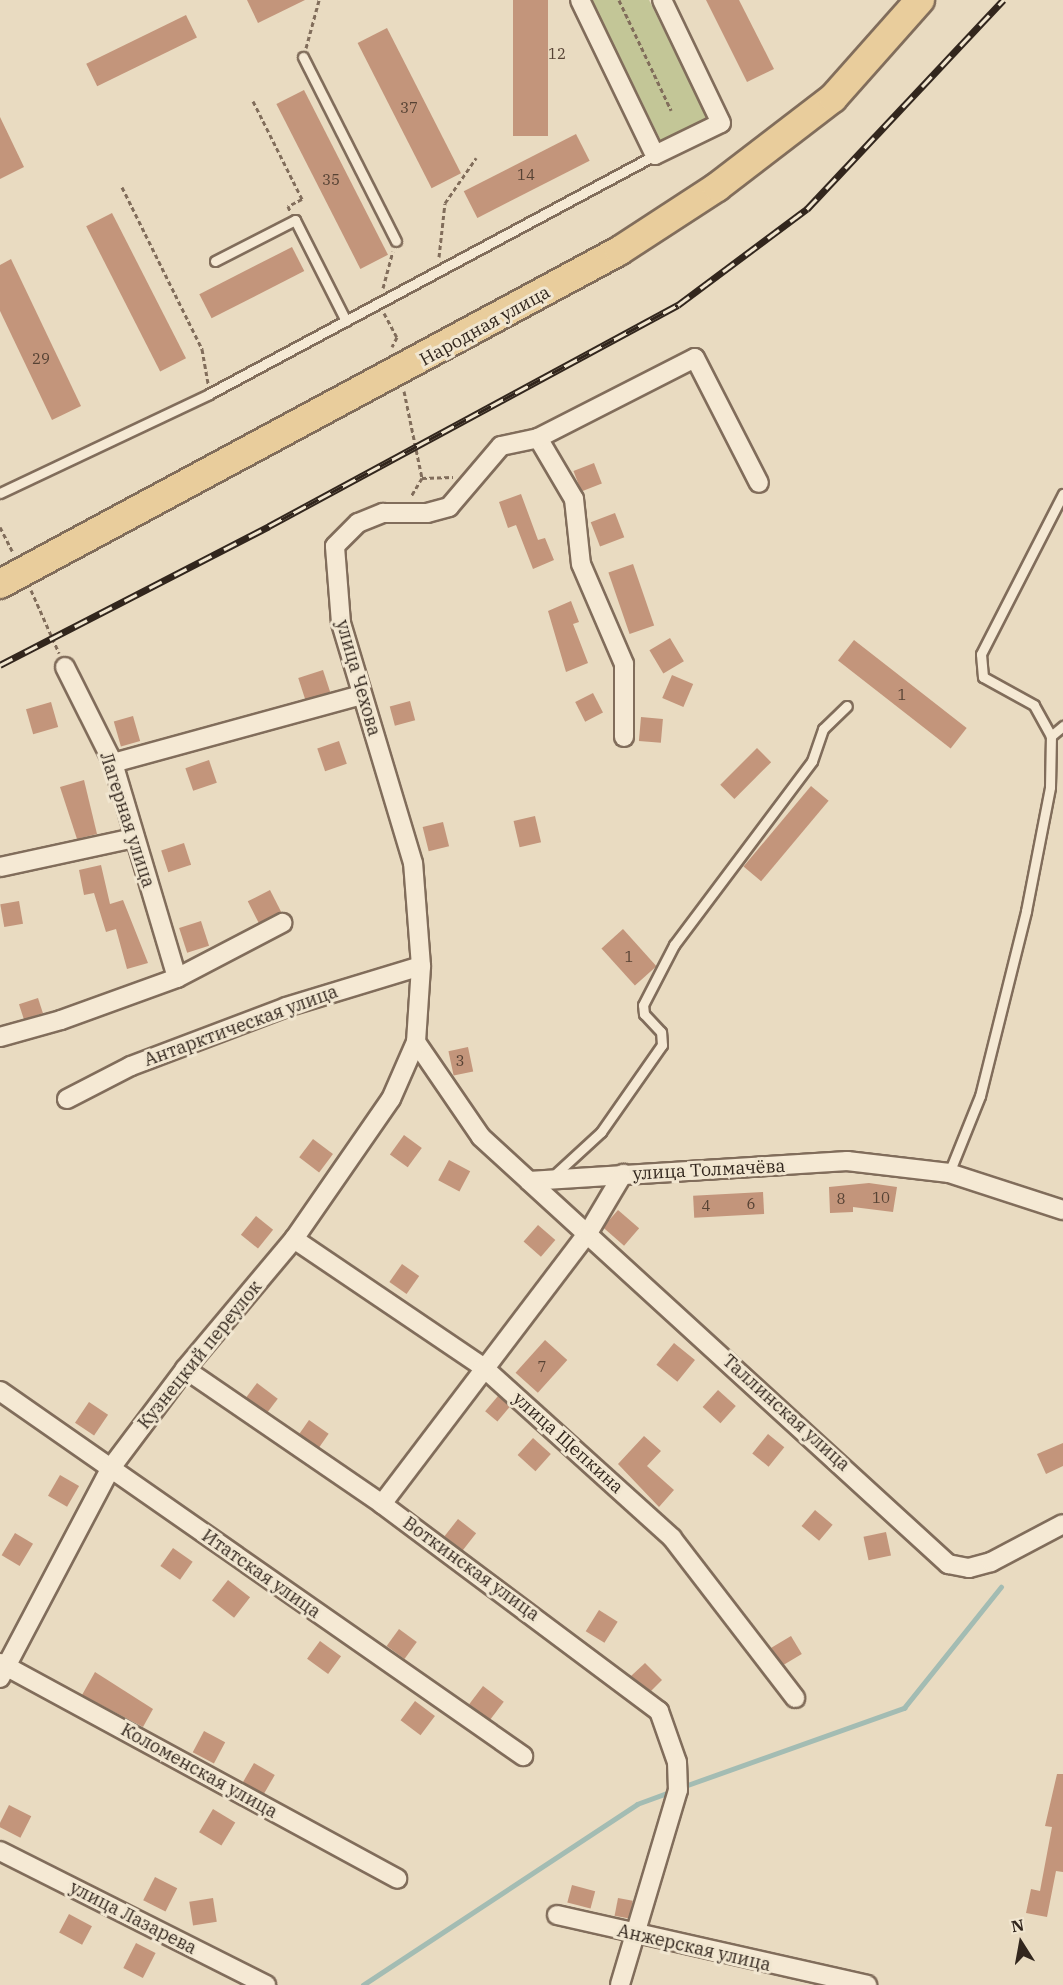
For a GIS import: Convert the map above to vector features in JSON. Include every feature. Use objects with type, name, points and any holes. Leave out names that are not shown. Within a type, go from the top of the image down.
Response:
[{"type":"main road","name":"Народная улица","points":[[11,578],[619,251],[717,187],[833,98],[920,0]]},
{"type":"street","points":[[580,0],[655,154],[721,123],[662,0]]},
{"type":"street","name":"улица Чехова","points":[[416,1042],[421,966],[413,863],[340,623],[335,546],[358,523],[383,513],[427,513],[449,507],[501,446],[538,438],[695,358],[759,483]]},
{"type":"street","points":[[538,438],[574,499],[581,564],[624,664],[624,737]]},
{"type":"street","name":"Лагерная улица","points":[[65,668],[113,763],[177,978]]},
{"type":"street","points":[[113,763],[362,695]]},
{"type":"street","points":[[0,867],[134,838]]},
{"type":"street","points":[[0,1037],[62,1020],[177,978],[282,923]]},
{"type":"street","name":"Антарктическая улица","points":[[67,1099],[130,1066],[286,1006],[421,966]]},
{"type":"street","points":[[416,1042],[481,1137],[529,1181]]},
{"type":"street","name":"Кузнецкий переулок","points":[[2,1669],[110,1469],[185,1369],[294,1239],[391,1099],[416,1042]]},
{"type":"street","name":"улица Толмачёва","points":[[529,1181],[847,1161],[949,1173],[1063,1210]]},
{"type":"street","points":[[382,1504],[483,1367],[588,1233],[623,1174]]},
{"type":"street","name":"Таллинская улица","points":[[529,1181],[948,1563],[969,1568],[991,1562],[1063,1524]]},
{"type":"street","name":"улица Щепкина","points":[[294,1239],[483,1367],[672,1538],[795,1698]]},
{"type":"street","name":"Воткинская улица","points":[[185,1369],[382,1504],[659,1711],[679,1785],[632,1934],[620,1985]]},
{"type":"street","name":"Итатская улица","points":[[0,1391],[523,1756]]},
{"type":"street","name":"Коломенская улица","points":[[2,1669],[397,1879]]},
{"type":"street","name":"улица Лазарева","points":[[0,1851],[266,1985]]},
{"type":"street","name":"Анжерская улица","points":[[557,1916],[867,1985]]},
{"type":"lane","points":[[303,57],[396,241]]},
{"type":"lane","points":[[0,493],[209,394],[655,154]]},
{"type":"lane","points":[[215,261],[296,220],[346,321]]},
{"type":"lane","points":[[949,1173],[980,1096],[1026,911],[1050,787],[1051,736],[1034,705],[984,677],[981,654],[1063,494]]},
{"type":"lane","points":[[549,1179],[601,1132],[662,1045],[661,1032],[644,1014],[644,1005],[674,945],[812,761],[824,729],[847,706]]},
{"type":"lane","points":[[1051,736],[1063,726]]},
{"type":"path","points":[[303,57],[319,0]]},
{"type":"path","points":[[619,0],[671,110]]},
{"type":"path","points":[[253,101],[302,199],[288,206],[296,220]]},
{"type":"path","points":[[439,271],[445,203],[476,158]]},
{"type":"path","points":[[122,187],[202,349],[209,394]]},
{"type":"path","points":[[422,478],[474,476]]},
{"type":"path","points":[[0,527],[11,578],[65,668]]},
{"type":"green space","points":[[592,0],[649,0],[707,118],[661,141]]},
{"type":"building","points":[[247,0],[305,0],[258,23]]},
{"type":"building","points":[[513,0],[548,0],[548,136],[513,136]]},
{"type":"building","points":[[706,0],[739,0],[774,69],[747,82]]},
{"type":"building","points":[[186,15],[197,37],[97,86],[86,64]]},
{"type":"building","points":[[387,28],[461,173],[432,188],[358,43]]},
{"type":"building","points":[[304,90],[388,255],[360,269],[276,104]]},
{"type":"building","points":[[0,117],[24,167],[0,179]]},
{"type":"building","points":[[576,134],[590,161],[477,218],[464,191]]},
{"type":"building","points":[[112,213],[186,358],[160,371],[86,226]]},
{"type":"building","points":[[292,247],[304,271],[212,318],[199,294]]},
{"type":"building","points":[[11,259],[81,406],[52,420],[0,311],[0,265]]},
{"type":"building","points":[[594,463],[602,484],[581,491],[573,471]]},
{"type":"building","points":[[521,494],[538,540],[545,538],[554,560],[533,569],[516,525],[508,528],[499,502]]},
{"type":"building","points":[[615,513],[624,537],[600,547],[591,522]]},
{"type":"building","points":[[633,564],[654,625],[630,634],[608,572]]},
{"type":"building","points":[[571,601],[579,622],[573,624],[588,663],[566,672],[548,611]]},
{"type":"building","points":[[670,638],[684,661],[663,674],[649,650]]},
{"type":"building","points":[[854,640],[967,728],[951,749],[838,660]]},
{"type":"building","points":[[323,670],[330,692],[305,700],[298,678]]},
{"type":"building","points":[[672,675],[693,684],[683,707],[662,698]]},
{"type":"building","points":[[593,693],[603,713],[585,722],[575,702]]},
{"type":"building","points":[[410,701],[415,720],[395,726],[390,706]]},
{"type":"building","points":[[51,702],[58,727],[33,734],[26,709]]},
{"type":"building","points":[[133,716],[140,741],[121,747],[114,722]]},
{"type":"building","points":[[641,717],[663,719],[661,743],[639,741]]},
{"type":"building","points":[[339,741],[347,764],[325,771],[317,748]]},
{"type":"building","points":[[757,748],[771,762],[734,799],[720,785]]},
{"type":"building","points":[[209,760],[217,783],[193,791],[185,768]]},
{"type":"building","points":[[84,780],[97,834],[77,839],[60,787]]},
{"type":"building","points":[[811,786],[829,801],[761,881],[744,866]]},
{"type":"building","points":[[535,816],[541,842],[520,847],[514,821]]},
{"type":"building","points":[[443,822],[449,846],[429,851],[423,827]]},
{"type":"building","points":[[184,843],[191,865],[168,872],[161,850]]},
{"type":"building","points":[[101,865],[110,904],[123,900],[148,963],[127,969],[116,929],[106,932],[94,893],[84,895],[79,870]]},
{"type":"building","points":[[270,890],[281,912],[259,924],[248,901]]},
{"type":"building","points":[[19,901],[23,924],[4,927],[0,904]]},
{"type":"building","points":[[201,921],[209,946],[187,953],[179,928]]},
{"type":"building","points":[[623,929],[656,966],[635,986],[601,948]]},
{"type":"building","points":[[38,998],[43,1013],[24,1019],[19,1004]]},
{"type":"building","points":[[468,1047],[473,1071],[454,1076],[448,1051]]},
{"type":"building","points":[[404,1135],[422,1148],[408,1167],[390,1154]]},
{"type":"building","points":[[313,1139],[333,1154],[319,1172],[299,1157]]},
{"type":"building","points":[[449,1160],[470,1171],[459,1192],[438,1180]]},
{"type":"building","points":[[869,1183],[897,1187],[893,1212],[853,1207],[853,1212],[830,1213],[829,1187]]},
{"type":"building","points":[[763,1192],[764,1214],[694,1218],[693,1196]]},
{"type":"building","points":[[618,1210],[639,1228],[624,1246],[603,1227]]},
{"type":"building","points":[[256,1216],[273,1230],[258,1248],[241,1235]]},
{"type":"building","points":[[538,1225],[555,1240],[541,1257],[524,1242]]},
{"type":"building","points":[[402,1264],[419,1276],[407,1294],[389,1282]]},
{"type":"building","points":[[545,1340],[567,1360],[538,1393],[516,1373]]},
{"type":"building","points":[[674,1343],[695,1360],[677,1382],[656,1365]]},
{"type":"building","points":[[257,1383],[278,1399],[267,1413],[246,1397]]},
{"type":"building","points":[[718,1390],[736,1406],[720,1423],[703,1407]]},
{"type":"building","points":[[498,1396],[510,1406],[497,1422],[485,1411]]},
{"type":"building","points":[[89,1402],[108,1415],[94,1436],[75,1423]]},
{"type":"building","points":[[309,1420],[329,1434],[319,1448],[299,1434]]},
{"type":"building","points":[[768,1434],[784,1447],[769,1467],[752,1453]]},
{"type":"building","points":[[644,1436],[661,1451],[647,1466],[674,1490],[659,1507],[618,1464]]},
{"type":"building","points":[[533,1438],[551,1454],[535,1471],[518,1455]]},
{"type":"building","points":[[1063,1443],[1063,1466],[1046,1474],[1037,1454]]},
{"type":"building","points":[[60,1475],[79,1486],[67,1507],[48,1496]]},
{"type":"building","points":[[815,1510],[833,1525],[819,1541],[802,1526]]},
{"type":"building","points":[[458,1519],[476,1533],[463,1550],[444,1536]]},
{"type":"building","points":[[886,1532],[891,1555],[868,1560],[864,1537]]},
{"type":"building","points":[[15,1533],[33,1544],[20,1566],[2,1555]]},
{"type":"building","points":[[173,1548],[193,1562],[180,1580],[160,1566]]},
{"type":"building","points":[[228,1580],[250,1597],[234,1618],[212,1600]]},
{"type":"building","points":[[599,1610],[618,1622],[604,1643],[586,1631]]},
{"type":"building","points":[[399,1629],[417,1642],[404,1659],[387,1646]]},
{"type":"building","points":[[791,1636],[802,1654],[782,1666],[771,1648]]},
{"type":"building","points":[[320,1641],[341,1656],[328,1674],[307,1659]]},
{"type":"building","points":[[645,1663],[662,1680],[651,1691],[631,1676]]},
{"type":"building","points":[[95,1672],[153,1709],[143,1727],[82,1695]]},
{"type":"building","points":[[483,1686],[504,1702],[490,1720],[469,1704]]},
{"type":"building","points":[[415,1701],[435,1716],[421,1735],[401,1720]]},
{"type":"building","points":[[204,1731],[225,1742],[214,1763],[193,1752]]},
{"type":"building","points":[[254,1763],[275,1775],[264,1794],[243,1782]]},
{"type":"building","points":[[1057,1774],[1063,1774],[1063,1872],[1056,1871],[1047,1917],[1026,1913],[1031,1889],[1040,1891],[1052,1827],[1045,1826]]},
{"type":"building","points":[[9,1805],[31,1816],[20,1838],[0,1827]]},
{"type":"building","points":[[213,1809],[235,1822],[221,1846],[199,1832]]},
{"type":"building","points":[[155,1877],[177,1888],[165,1912],[143,1900]]},
{"type":"building","points":[[572,1885],[595,1891],[591,1909],[567,1902]]},
{"type":"building","points":[[213,1898],[217,1922],[193,1925],[189,1902]]},
{"type":"building","points":[[618,1898],[633,1901],[629,1919],[615,1916]]},
{"type":"building","points":[[69,1914],[92,1926],[82,1945],[59,1933]]},
{"type":"building","points":[[136,1943],[156,1953],[143,1978],[123,1968]]},
{"type":"waterway","points":[[682,1787],[904,1708],[1001,1587]]},
{"type":"waterway","points":[[363,1985],[637,1804],[672,1791]]},
{"type":"railway","points":[[0,665],[269,526],[678,305],[807,209],[1003,0]]}]
